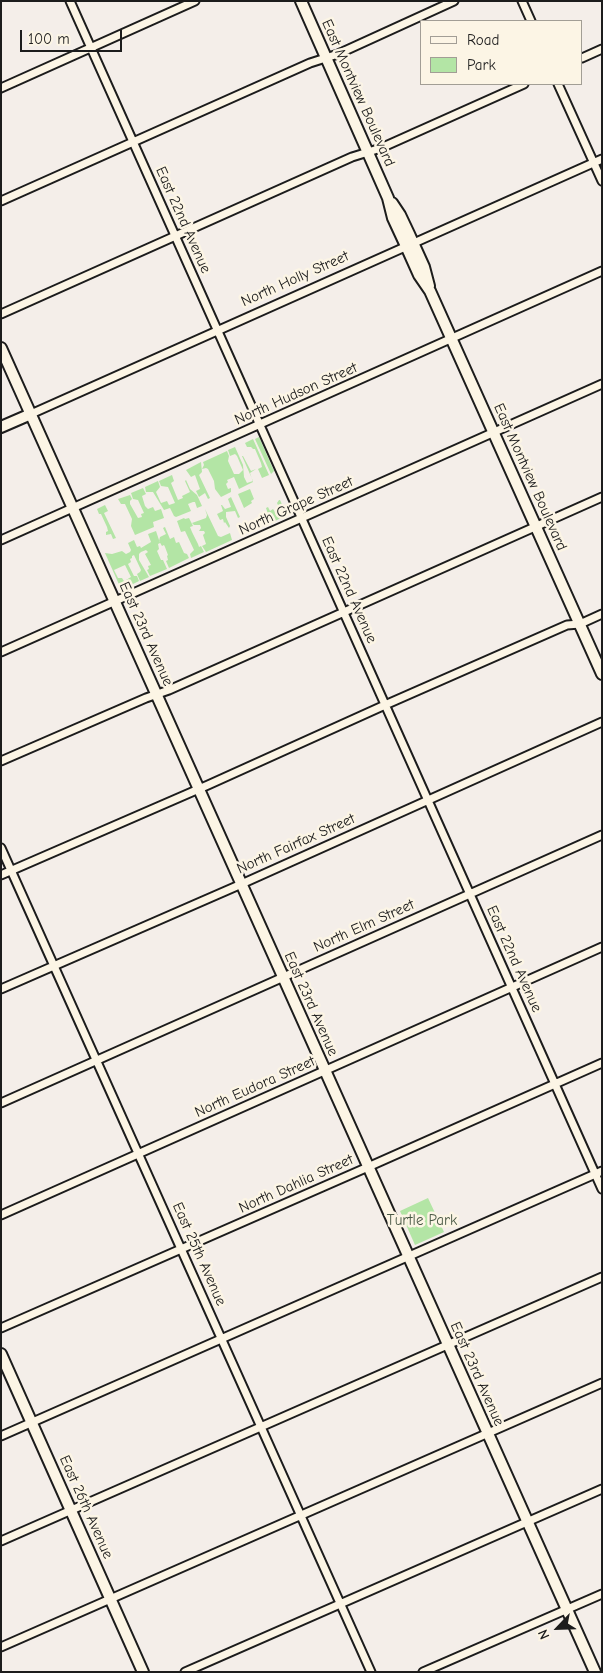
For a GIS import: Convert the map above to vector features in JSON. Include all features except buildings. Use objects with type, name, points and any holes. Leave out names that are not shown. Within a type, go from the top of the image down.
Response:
[{"type":"street","name":"East 22nd Avenue","points":[[70,1],[427,800],[555,1084],[598,1173],[602,1189]]},
{"type":"street","points":[[1,88],[194,1]]},
{"type":"street","name":"East Montview Boulevard","points":[[301,1],[388,198],[400,215],[418,275],[430,292],[452,339],[580,624],[598,658],[602,674]]},
{"type":"street","points":[[1,201],[310,63],[338,54],[454,1]]},
{"type":"street","points":[[522,1],[531,20]]},
{"type":"street","points":[[583,58],[602,48]]},
{"type":"street","points":[[1,314],[352,156],[385,146],[522,85]]},
{"type":"street","points":[[558,85],[602,181]]},
{"type":"street","name":"North Holly Street","points":[[1,427],[602,159]]},
{"type":"street","name":"North Hudson Street","points":[[1,540],[602,271]]},
{"type":"street","name":"East 23rd Avenue","points":[[1,348],[595,1672]]},
{"type":"street","name":"North Grape Street","points":[[1,652],[602,384]]},
{"type":"street","points":[[1,760],[157,695],[602,497]]},
{"type":"street","points":[[1,875],[567,625],[580,624],[602,614]]},
{"type":"street","name":"North Fairfax Street","points":[[1,989],[602,722]]},
{"type":"street","name":"North Elm Street","points":[[1,1103],[602,835]]},
{"type":"street","name":"East 25th Avenue","points":[[1,848],[371,1672]]},
{"type":"street","name":"North Eudora Street","points":[[1,1215],[602,947]]},
{"type":"street","name":"North Dahlia Street","points":[[1,1328],[602,1063]]},
{"type":"street","points":[[1,1436],[598,1173]]},
{"type":"street","points":[[1,1541],[602,1277]]},
{"type":"street","name":"East 26th Avenue","points":[[1,1354],[143,1672]]},
{"type":"street","points":[[1,1647],[602,1383]]},
{"type":"street","points":[[185,1672],[340,1602],[602,1489]]},
{"type":"street","points":[[423,1672],[602,1594]]},
{"type":"green space","points":[[259,437],[274,471],[271,474],[255,439]]},
{"type":"green space","points":[[253,439],[269,475],[262,478],[258,469],[262,467],[255,449],[247,447],[245,443]]},
{"type":"green space","points":[[235,447],[243,465],[244,477],[247,483],[253,482],[239,489],[234,477],[227,480],[226,484],[228,489],[231,488],[231,492],[221,497],[215,489],[214,481],[208,469],[202,469],[203,462],[227,451],[228,461],[234,474],[239,474],[243,470],[237,456],[235,454],[230,456],[228,450]]},
{"type":"green space","points":[[242,456],[251,471],[256,469],[250,473],[252,478]]},
{"type":"green space","points":[[201,462],[202,472],[199,475],[210,498],[208,499],[205,493],[199,497],[196,491],[200,489],[195,475],[191,477],[186,470]]},
{"type":"green space","points":[[172,475],[174,481],[171,483],[178,500],[190,492],[186,480],[190,489],[197,495],[202,506],[197,508],[195,502],[188,504],[191,511],[176,517],[170,508],[164,510],[153,492],[146,492],[145,487],[158,481],[160,487],[156,492],[161,503],[167,501],[169,505],[175,503],[168,487],[161,486],[159,481]]},
{"type":"green space","points":[[143,488],[146,494],[142,496],[145,506],[148,509],[153,507],[155,511],[161,509],[164,518],[153,522],[154,527],[135,535],[131,526],[132,519],[125,504],[121,504],[118,499],[130,495],[132,499],[130,504],[138,518],[142,517],[141,514],[144,513],[138,500],[133,499],[131,493]]},
{"type":"green space","points":[[250,489],[254,499],[251,501],[252,503],[244,508],[238,494]]},
{"type":"green space","points":[[231,497],[240,517],[238,518],[235,511],[226,512],[229,528],[223,519],[220,520],[217,514],[223,511],[221,505],[225,509],[231,507],[228,499]]},
{"type":"green space","points":[[279,500],[287,515],[271,523],[266,508],[268,507],[270,511],[273,509],[275,512],[280,509],[277,503]]},
{"type":"green space","points":[[105,505],[108,511],[104,513],[116,538],[113,539],[111,534],[106,535],[107,527],[97,509]]},
{"type":"green space","points":[[205,509],[218,536],[221,537],[230,533],[232,540],[206,552],[202,546],[206,544],[203,535],[205,533],[204,531],[199,531],[200,525],[192,523],[206,518]]},
{"type":"green space","points":[[189,518],[193,526],[190,527],[192,532],[199,547],[201,546],[204,552],[191,558],[190,554],[194,550],[185,531],[181,532],[177,521]]},
{"type":"green space","points":[[165,527],[170,539],[174,537],[176,543],[179,542],[184,553],[189,558],[169,568],[166,561],[168,560],[168,555],[164,545],[162,546],[159,541],[160,537],[166,534],[163,528]]},
{"type":"green space","points":[[156,531],[160,543],[158,544],[159,549],[157,551],[167,569],[150,576],[147,570],[149,569],[148,566],[151,565],[145,554],[148,552],[146,550],[141,552],[139,560],[149,577],[140,581],[137,574],[141,570],[134,555],[128,564],[139,581],[129,586],[126,580],[131,577],[125,565],[114,570],[118,578],[122,578],[127,586],[121,589],[105,553],[112,554],[122,551],[126,554],[131,550],[128,543],[134,540],[137,547],[140,546],[141,548],[151,542],[148,534]]},
{"type":"green space","name":"Turtle Park","points":[[428,1198],[444,1232],[415,1245],[400,1211]]}]
